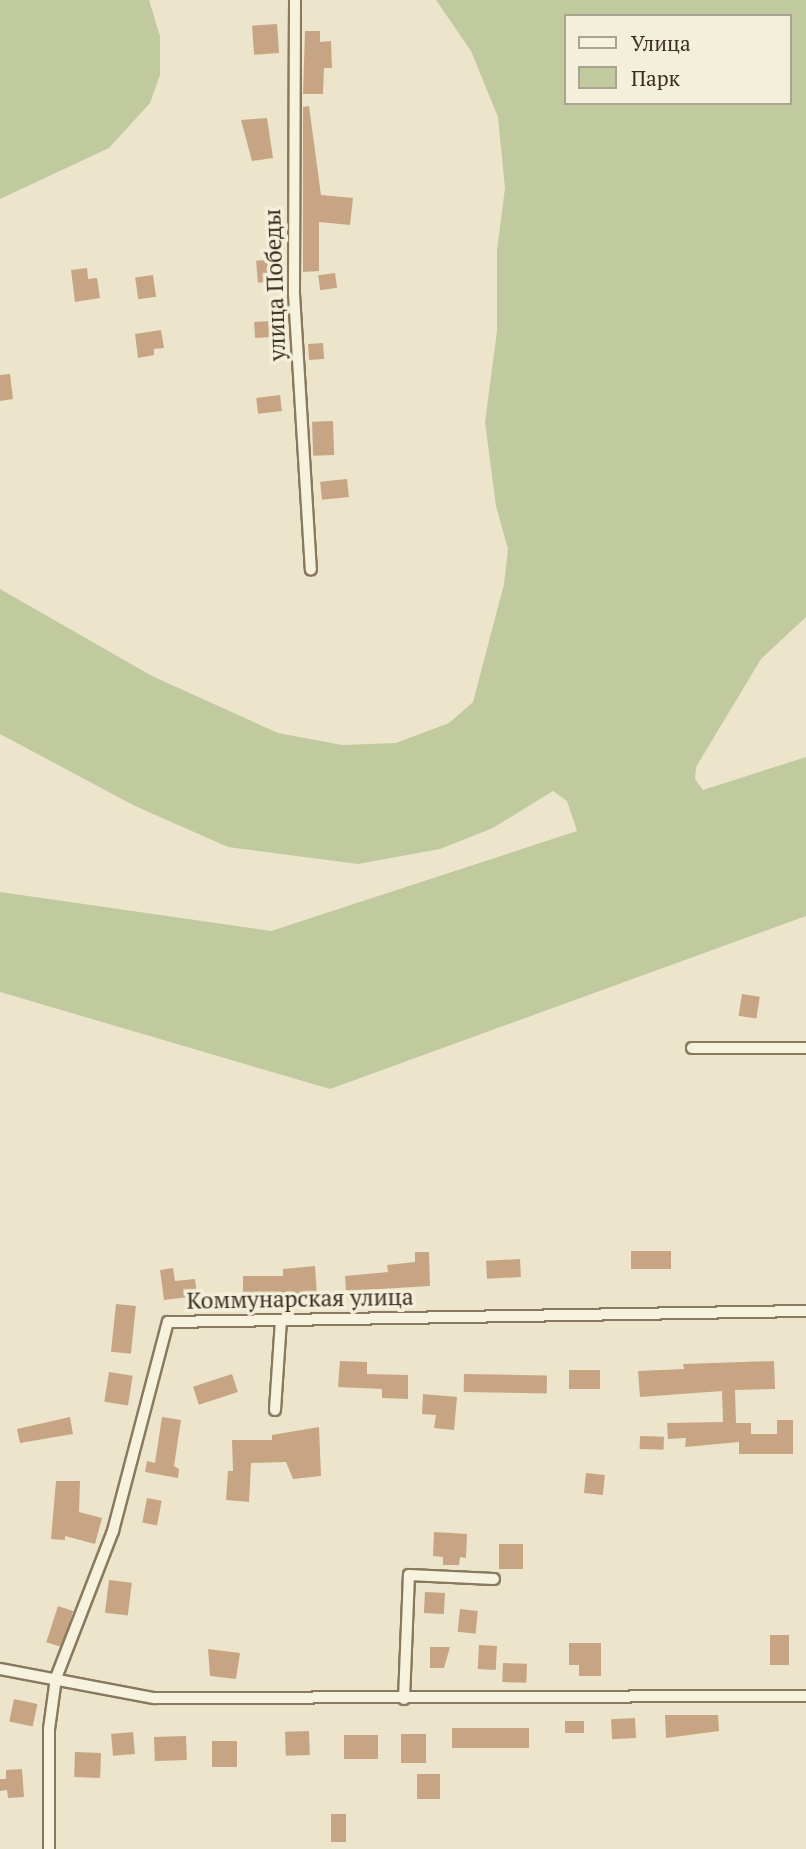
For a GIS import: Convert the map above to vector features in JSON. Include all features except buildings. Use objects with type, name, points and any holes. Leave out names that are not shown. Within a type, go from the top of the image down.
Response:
[{"type":"street","name":"улица Победы","points":[[295,0],[294,294],[311,569]]},
{"type":"street","points":[[692,1048],[806,1048]]},
{"type":"street","name":"Коммунарская улица","points":[[49,1849],[49,1730],[57,1678],[113,1531],[168,1322],[806,1311]]},
{"type":"street","points":[[275,1410],[281,1320]]},
{"type":"street","points":[[404,1699],[409,1575],[494,1579]]},
{"type":"street","points":[[0,1669],[154,1698],[806,1696]]},
{"type":"green space","points":[[0,0],[149,0],[160,36],[160,75],[150,103],[109,148],[0,199]]},
{"type":"green space","points":[[436,0],[806,0],[806,617],[761,659],[696,767],[695,779],[703,790],[806,757],[806,916],[330,1089],[0,992],[0,892],[271,931],[577,831],[567,801],[553,791],[493,828],[440,849],[358,864],[228,847],[135,806],[0,734],[0,589],[152,676],[278,733],[342,745],[396,743],[449,723],[473,702],[504,584],[508,549],[496,506],[485,422],[497,331],[497,250],[505,188],[498,117],[471,51]]}]
